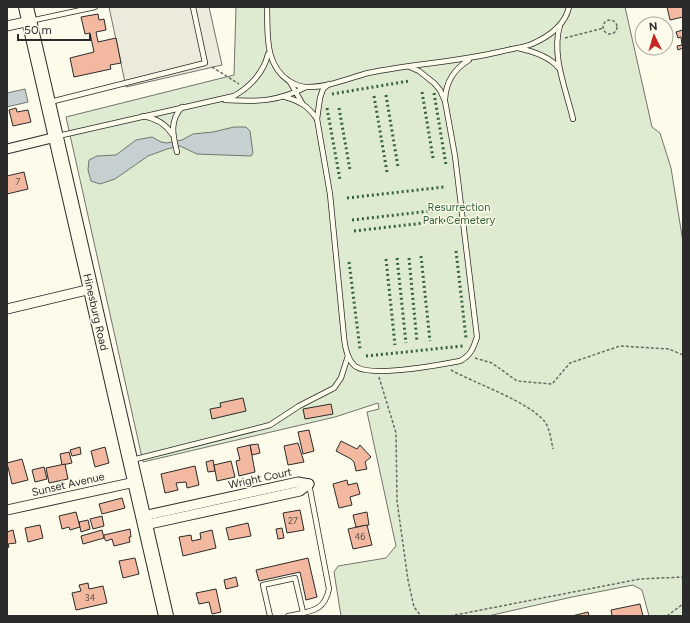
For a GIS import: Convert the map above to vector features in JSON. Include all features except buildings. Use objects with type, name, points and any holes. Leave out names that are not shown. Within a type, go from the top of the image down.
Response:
[{"type":"main road","name":"Hinesburg Road","points":[[26,7],[144,521],[163,615]]},
{"type":"street","points":[[7,26],[30,21]]},
{"type":"street","points":[[7,149],[56,137]]},
{"type":"street","points":[[7,309],[91,289]]},
{"type":"street","name":"Sunset Avenue","points":[[7,510],[135,482]]},
{"type":"street","name":"Wright Court","points":[[144,521],[298,482],[309,484]]},
{"type":"lane","points":[[30,21],[95,7]]},
{"type":"lane","points":[[48,103],[205,63],[193,7]]},
{"type":"lane","points":[[56,137],[183,106],[221,100],[234,96],[245,88],[262,70],[268,52],[267,7]]},
{"type":"lane","points":[[221,100],[252,102],[285,97],[306,87],[329,84],[368,73],[470,59],[517,48],[542,39],[554,31],[561,23],[569,7]]},
{"type":"lane","points":[[561,23],[557,56],[573,119]]},
{"type":"lane","points":[[517,48],[534,52],[548,59],[558,67],[561,73]]},
{"type":"lane","points":[[268,52],[275,67],[290,82],[302,102],[317,119]]},
{"type":"lane","points":[[445,101],[446,89],[454,73],[460,65],[470,59]]},
{"type":"lane","points":[[329,84],[323,89],[317,119],[330,194],[344,337],[348,356],[355,365],[363,370],[378,372],[460,361],[468,357],[473,350],[476,337],[476,320],[455,156],[445,101],[440,90],[419,71],[410,67]]},
{"type":"lane","points":[[290,82],[306,87]]},
{"type":"lane","points":[[285,97],[302,102]]},
{"type":"lane","points":[[177,152],[173,136],[174,117],[183,106]]},
{"type":"lane","points":[[140,116],[156,120],[168,128],[173,136]]},
{"type":"lane","points":[[130,461],[270,426],[299,406],[334,388],[341,378],[348,356]]},
{"type":"lane","points":[[288,616],[319,608],[326,601],[329,589],[309,484]]},
{"type":"lane","points":[[270,616],[263,585],[295,578],[303,612]]},
{"type":"path","points":[[608,21],[614,21],[617,25],[616,30],[611,33],[607,32],[604,28],[604,24],[608,21]]},
{"type":"path","points":[[558,40],[604,28]]},
{"type":"path","points":[[205,63],[245,88]]},
{"type":"path","points":[[468,357],[492,363],[517,381],[552,384],[570,364],[620,346],[669,349],[683,355]]},
{"type":"path","points":[[443,364],[511,399],[536,414],[545,422],[553,449]]},
{"type":"path","points":[[378,372],[396,432],[397,501],[408,580],[414,607],[421,616]]},
{"type":"path","points":[[450,616],[640,579],[683,577]]},
{"type":"path","points":[[668,616],[683,604]]},
{"type":"green space","name":"Resurrection Park Cemetery","points":[[236,7],[625,7],[634,47],[634,56],[636,56],[652,127],[660,133],[671,168],[683,242],[683,616],[649,616],[642,590],[633,585],[488,616],[341,616],[334,572],[338,566],[386,558],[396,546],[367,412],[379,409],[378,403],[335,417],[143,462],[66,117],[234,75]]},
{"type":"shaded area","points":[[109,7],[209,7],[222,65],[126,87]]},
{"type":"shaded area","points":[[25,89],[28,102],[7,107],[7,93]]},
{"type":"shaded area","points":[[234,127],[246,127],[250,131],[253,153],[251,156],[197,154],[180,146],[148,156],[115,179],[100,184],[91,181],[88,170],[89,160],[97,156],[116,155],[136,140],[152,137],[161,142],[167,143],[182,140],[193,134],[213,132]]},
{"type":"hedge","points":[[332,94],[409,81]]},
{"type":"hedge","points":[[422,92],[433,158]]},
{"type":"hedge","points":[[434,93],[446,165]]},
{"type":"hedge","points":[[386,95],[398,167]]},
{"type":"hedge","points":[[374,96],[387,172]]},
{"type":"hedge","points":[[327,108],[340,180]]},
{"type":"hedge","points":[[339,108],[350,170]]},
{"type":"hedge","points":[[347,198],[444,187]]},
{"type":"hedge","points":[[352,220],[448,209]]},
{"type":"hedge","points":[[354,231],[450,220]]},
{"type":"hedge","points":[[456,251],[466,338]]},
{"type":"hedge","points":[[421,256],[430,341]]},
{"type":"hedge","points":[[397,258],[406,343]]},
{"type":"hedge","points":[[409,258],[417,342]]},
{"type":"hedge","points":[[386,259],[395,345]]},
{"type":"hedge","points":[[349,262],[360,349]]},
{"type":"hedge","points":[[366,356],[463,346]]}]
